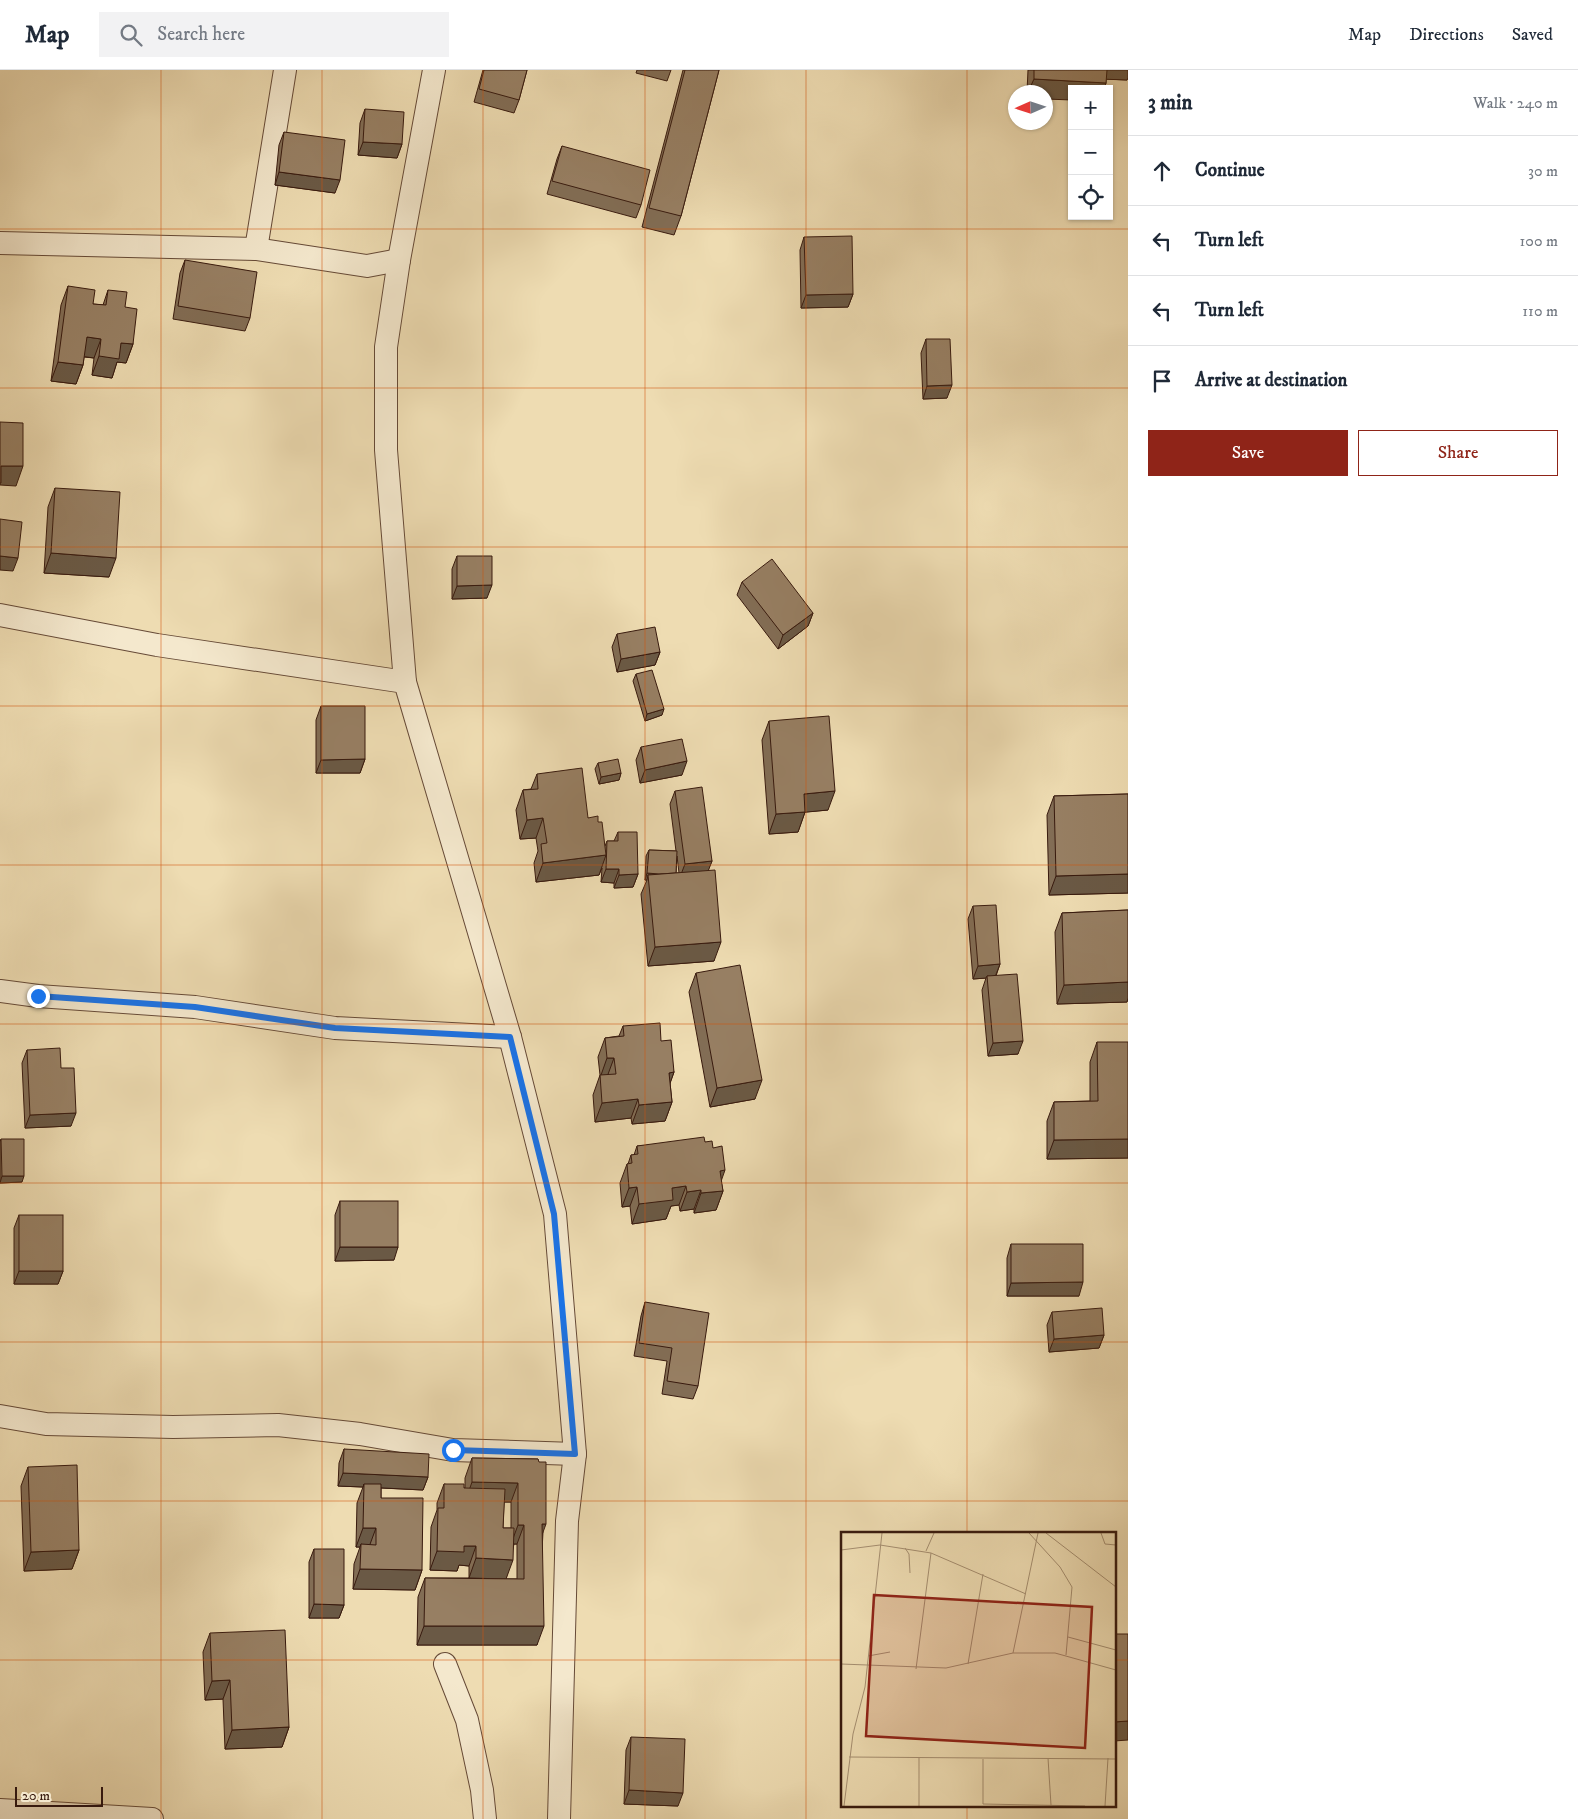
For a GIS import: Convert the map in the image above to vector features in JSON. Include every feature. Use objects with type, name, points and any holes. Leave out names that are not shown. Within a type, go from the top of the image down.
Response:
[{"type":"street","points":[[256,248],[285,70]]},
{"type":"street","points":[[434,70],[399,260],[386,347],[386,450],[405,682],[510,1037],[554,1214],[575,1454],[567,1521],[558,1819]]},
{"type":"street","points":[[0,242],[256,248],[367,266],[399,260]]},
{"type":"street","points":[[0,615],[157,645],[405,682]]},
{"type":"street","points":[[0,991],[38,996],[195,1007],[335,1028],[510,1037]]},
{"type":"street","points":[[0,1416],[46,1424],[173,1427],[278,1425],[360,1434],[453,1450],[575,1454]]},
{"type":"street","points":[[446,1664],[467,1720],[482,1790],[485,1819]]},
{"type":"street","points":[[0,1810],[152,1819]]},
{"type":"building","points":[[484,70],[527,70],[519,100],[479,89]]},
{"type":"building","points":[[685,70],[719,70],[681,216],[649,208]]},
{"type":"building","points":[[1034,70],[1107,70],[1106,83],[1034,79]]},
{"type":"building","points":[[365,109],[404,112],[402,144],[363,142]]},
{"type":"building","points":[[284,132],[345,140],[340,180],[279,172]]},
{"type":"building","points":[[562,146],[650,170],[641,205],[552,181]]},
{"type":"building","points":[[852,236],[853,294],[806,295],[804,237]]},
{"type":"building","points":[[185,260],[257,272],[250,318],[178,306]]},
{"type":"building","points":[[68,286],[95,290],[93,304],[106,305],[108,290],[127,292],[125,307],[137,309],[133,344],[121,343],[119,359],[99,356],[101,339],[87,337],[83,365],[58,362]]},
{"type":"building","points":[[926,339],[950,339],[952,385],[927,386]]},
{"type":"building","points":[[0,422],[23,423],[23,466],[1,466],[1,483],[0,483]]},
{"type":"building","points":[[55,488],[120,492],[116,558],[51,553]]},
{"type":"building","points":[[0,519],[22,522],[18,558],[0,556]]},
{"type":"building","points":[[457,556],[492,556],[492,585],[457,586]]},
{"type":"building","points":[[772,559],[813,613],[783,635],[742,582]]},
{"type":"building","points":[[655,627],[660,652],[621,659],[617,634]]},
{"type":"building","points":[[652,670],[664,709],[647,714],[636,674]]},
{"type":"building","points":[[321,706],[365,706],[365,759],[321,760]]},
{"type":"building","points":[[829,716],[835,791],[804,794],[805,812],[776,814],[769,721]]},
{"type":"building","points":[[682,739],[687,761],[645,770],[641,747]]},
{"type":"building","points":[[618,759],[621,773],[601,777],[598,763]]},
{"type":"building","points":[[582,768],[588,818],[598,816],[598,822],[602,822],[606,855],[543,863],[541,844],[547,843],[543,818],[527,820],[523,790],[538,789],[537,774]]},
{"type":"building","points":[[702,787],[712,861],[685,864],[675,791]]},
{"type":"building","points":[[1128,794],[1128,874],[1056,876],[1054,796]]},
{"type":"building","points":[[618,832],[637,832],[638,874],[619,875],[619,869],[606,869],[607,841],[618,841]]},
{"type":"building","points":[[649,850],[677,851],[676,873],[647,873]]},
{"type":"building","points":[[715,870],[721,942],[655,947],[648,875]]},
{"type":"building","points":[[996,905],[1000,964],[978,966],[973,906]]},
{"type":"building","points":[[1128,910],[1128,982],[1064,985],[1062,913]]},
{"type":"building","points":[[740,965],[762,1080],[717,1088],[696,973]]},
{"type":"building","points":[[1017,974],[1023,1041],[993,1043],[987,976]]},
{"type":"building","points":[[660,1023],[661,1041],[671,1040],[674,1072],[669,1073],[672,1102],[639,1105],[638,1099],[602,1103],[600,1075],[616,1074],[614,1058],[607,1058],[605,1038],[624,1036],[623,1026]]},
{"type":"building","points":[[1097,1042],[1128,1042],[1128,1139],[1054,1140],[1054,1102],[1098,1101]]},
{"type":"building","points":[[60,1048],[61,1068],[74,1068],[76,1113],[30,1115],[27,1050]]},
{"type":"building","points":[[704,1137],[705,1142],[712,1141],[713,1148],[722,1146],[725,1170],[720,1171],[723,1191],[701,1193],[701,1190],[687,1192],[686,1186],[672,1188],[673,1200],[639,1204],[637,1187],[629,1188],[627,1164],[632,1163],[631,1155],[638,1154],[637,1146]]},
{"type":"building","points":[[1,1139],[24,1139],[24,1176],[2,1176]]},
{"type":"building","points":[[340,1201],[398,1201],[398,1247],[340,1247]]},
{"type":"building","points":[[19,1215],[63,1215],[63,1271],[19,1271]]},
{"type":"building","points":[[1011,1244],[1083,1244],[1083,1282],[1011,1283]]},
{"type":"building","points":[[645,1302],[709,1313],[698,1386],[667,1381],[672,1348],[639,1343]]},
{"type":"building","points":[[1102,1308],[1104,1335],[1054,1339],[1052,1312]]},
{"type":"building","points":[[344,1449],[429,1454],[428,1477],[343,1473]]},
{"type":"building","points":[[472,1458],[538,1459],[539,1462],[546,1462],[546,1524],[542,1524],[544,1626],[424,1626],[425,1578],[524,1579],[524,1525],[518,1525],[518,1483],[472,1482]]},
{"type":"building","points":[[77,1465],[79,1550],[31,1552],[28,1467]]},
{"type":"building","points":[[364,1484],[381,1484],[381,1498],[423,1498],[422,1570],[360,1569],[361,1544],[376,1545],[376,1528],[363,1528]]},
{"type":"building","points":[[444,1484],[464,1484],[464,1488],[505,1489],[503,1528],[514,1528],[513,1560],[476,1558],[476,1546],[464,1546],[464,1552],[437,1551],[438,1508],[444,1508]]},
{"type":"building","points":[[314,1549],[344,1549],[344,1605],[314,1604]]},
{"type":"building","points":[[285,1630],[289,1727],[232,1730],[230,1680],[212,1681],[210,1633]]},
{"type":"building","points":[[1116,1634],[1128,1634],[1128,1721],[1116,1722]]},
{"type":"building","points":[[631,1737],[685,1739],[683,1793],[629,1790]]},
{"type":"route","points":[[38,996],[195,1007],[335,1028],[510,1037],[554,1214],[575,1454],[453,1450]]}]
